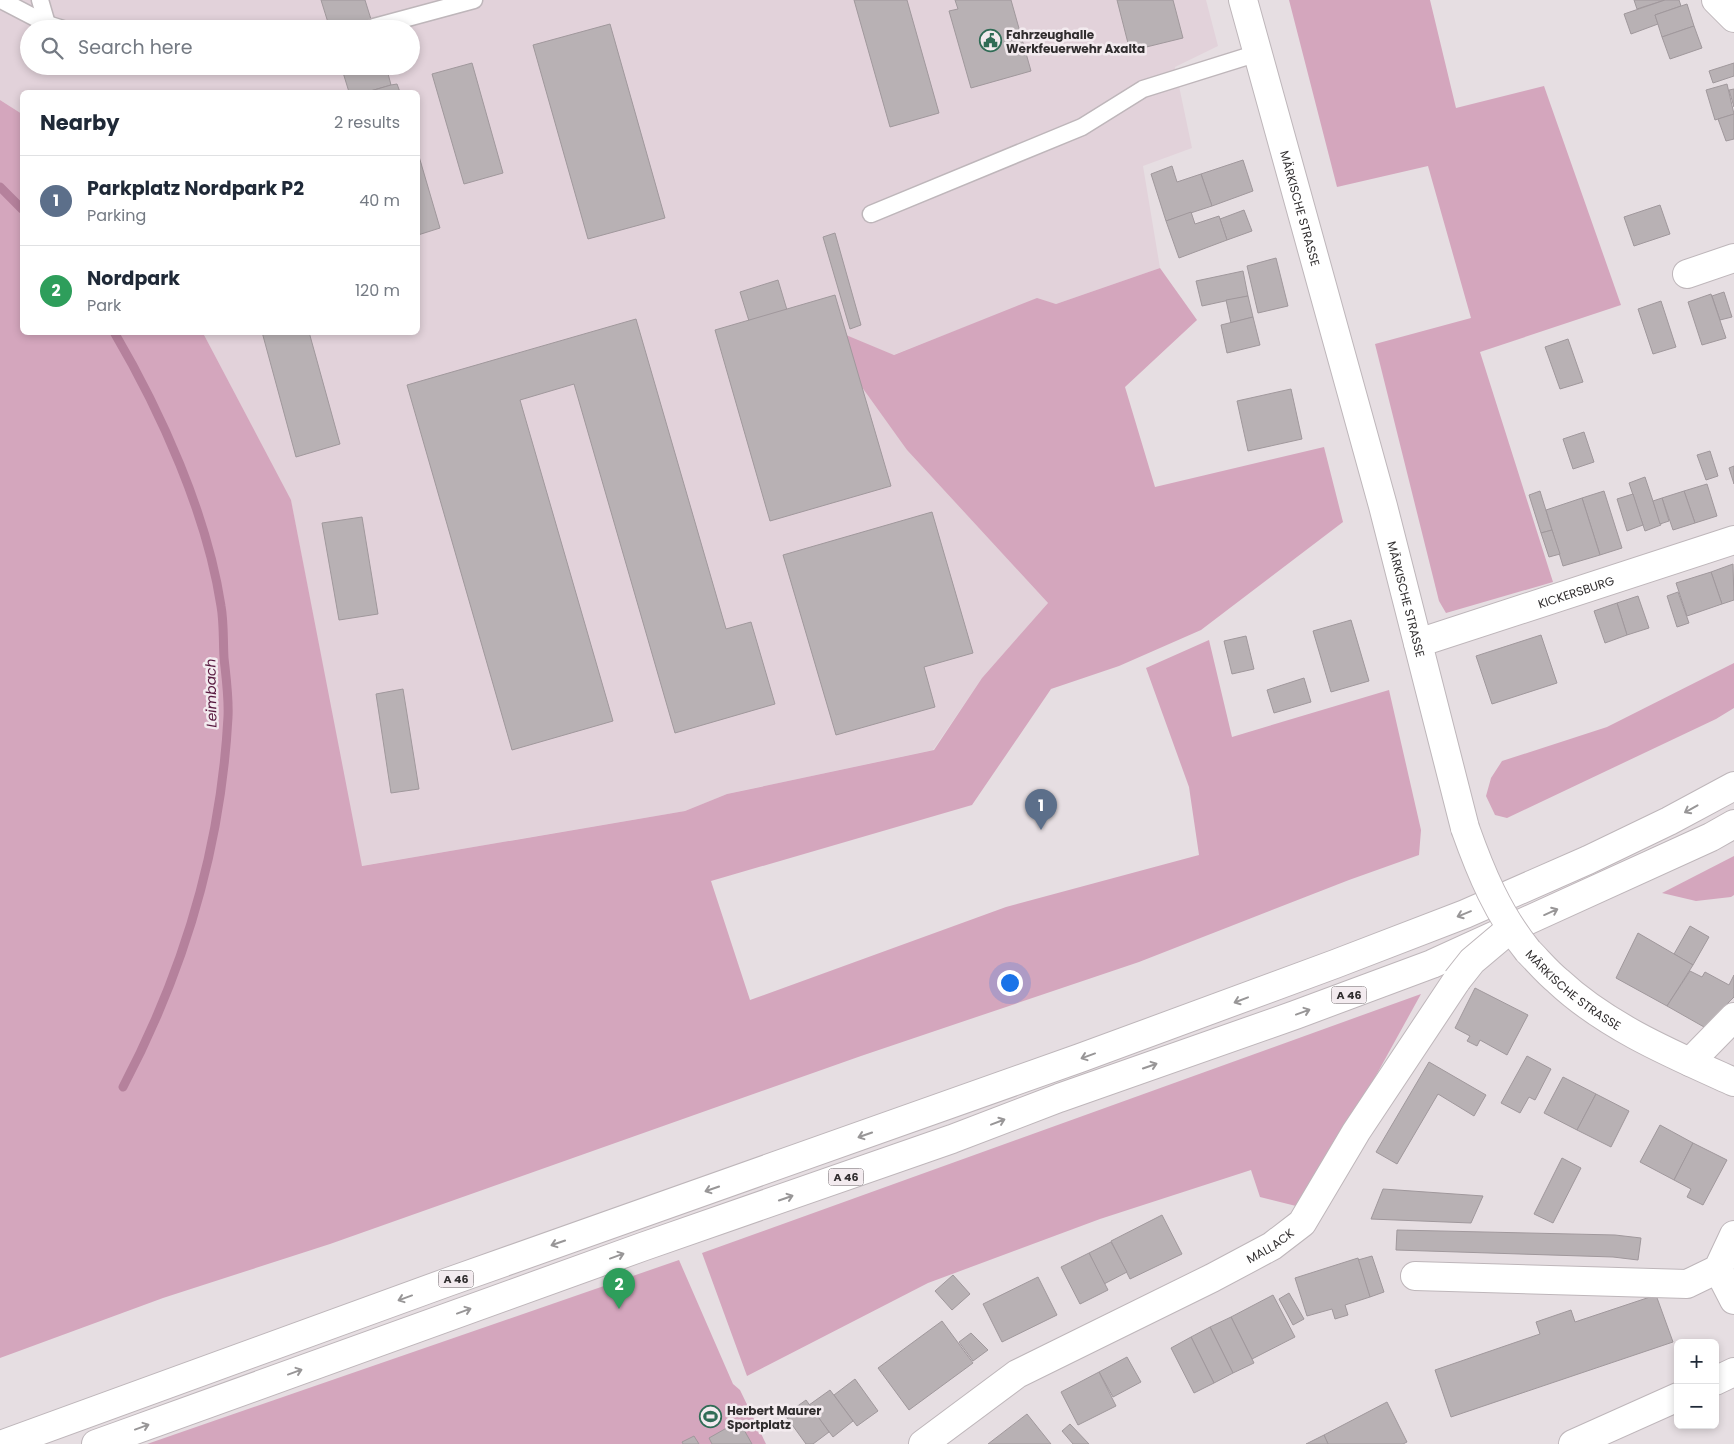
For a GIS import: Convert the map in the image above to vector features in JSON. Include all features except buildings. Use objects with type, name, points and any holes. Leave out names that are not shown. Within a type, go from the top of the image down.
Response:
[{"type":"main road","name":"MÄRKISCHE STRASSE","points":[[1243,0],[1383,506],[1465,828],[1490,892],[1510,928],[1528,951],[1559,982],[1596,1010],[1627,1030],[1734,1082]]},
{"type":"main road","points":[[1716,0],[1734,18]]},
{"type":"main road","points":[[1687,274],[1734,258]]},
{"type":"main road","name":"KICKERSBURG","points":[[1418,643],[1734,540]]},
{"type":"main road","name":"A 46","points":[[3,1444],[448,1282],[1072,1062],[1309,974],[1465,914],[1669,821],[1734,786]]},
{"type":"main road","name":"A 46","points":[[96,1444],[642,1247],[952,1139],[1059,1098],[1295,1016],[1432,964],[1711,838],[1734,824]]},
{"type":"main road","name":"MALLACK","points":[[923,1444],[1017,1374],[1212,1278],[1272,1246],[1302,1222],[1356,1132],[1457,980],[1472,961],[1510,928]]},
{"type":"main road","points":[[1690,1062],[1734,1017]]},
{"type":"main road","points":[[1415,1276],[1687,1284],[1718,1269],[1734,1236]]},
{"type":"main road","points":[[1718,1269],[1734,1300]]},
{"type":"main road","points":[[1719,1379],[1734,1372]]},
{"type":"main road","points":[[1573,1444],[1674,1399]]},
{"type":"lane","points":[[1,0],[43,20]]},
{"type":"lane","points":[[40,0],[52,20]]},
{"type":"lane","points":[[400,20],[474,0]]},
{"type":"lane","points":[[871,214],[1082,127],[1143,89],[1258,53]]},
{"type":"shaded area","points":[[0,0],[1206,0],[1218,46],[1175,67],[1192,148],[1143,166],[1160,268],[1056,304],[1037,299],[893,355],[847,336],[907,450],[1048,603],[982,678],[933,750],[727,794],[685,811],[361,866],[291,501],[204,335],[420,335],[420,90],[20,90],[20,113],[0,100]]},
{"type":"shaded area","points":[[1289,0],[1430,0],[1456,108],[1544,86],[1621,305],[1480,352],[1553,582],[1446,613],[1439,601],[1375,344],[1471,318],[1428,166],[1337,187]]},
{"type":"shaded area","points":[[0,100],[20,113],[20,335],[204,335],[291,500],[362,866],[685,811],[727,794],[934,750],[982,678],[1048,603],[907,450],[859,383],[846,335],[894,355],[1037,298],[1056,304],[1160,268],[1197,320],[1125,387],[1155,487],[1324,447],[1343,522],[1201,630],[1119,666],[1051,689],[972,805],[711,881],[750,1000],[1006,907],[1199,855],[1189,787],[1146,668],[1209,640],[1232,737],[1389,690],[1421,830],[1419,855],[1349,880],[1139,962],[861,1056],[330,1244],[163,1298],[0,1358]]},
{"type":"shaded area","points":[[1734,663],[1734,708],[1716,719],[1507,818],[1495,815],[1486,796],[1491,778],[1502,761],[1607,727]]},
{"type":"shaded area","points":[[1734,856],[1734,895],[1731,897],[1696,901],[1662,893]]},
{"type":"shaded area","points":[[1421,994],[1342,1137],[1296,1206],[1260,1197],[1251,1170],[1100,1219],[928,1283],[747,1376],[702,1253]]},
{"type":"shaded area","points":[[679,1260],[733,1384],[740,1390],[766,1444],[147,1444]]},
{"type":"waterway","name":"Leimbach","points":[[0,187],[20,207]]},
{"type":"waterway","name":"Leimbach","points":[[116,335],[132,363],[165,430],[180,464],[205,536],[222,612],[228,710],[224,766],[217,814],[196,908],[164,999],[123,1087]]},
{"type":"place","name":"Fahrzeughalle Werkfeuerwehr Axalta","points":[[990,41]]},
{"type":"place","name":"Parkplatz Nordpark P2","points":[[1041,830]]},
{"type":"place","name":"Nordpark","points":[[619,1309]]},
{"type":"place","name":"Herbert Maurer Sportplatz","points":[[711,1417]]}]
